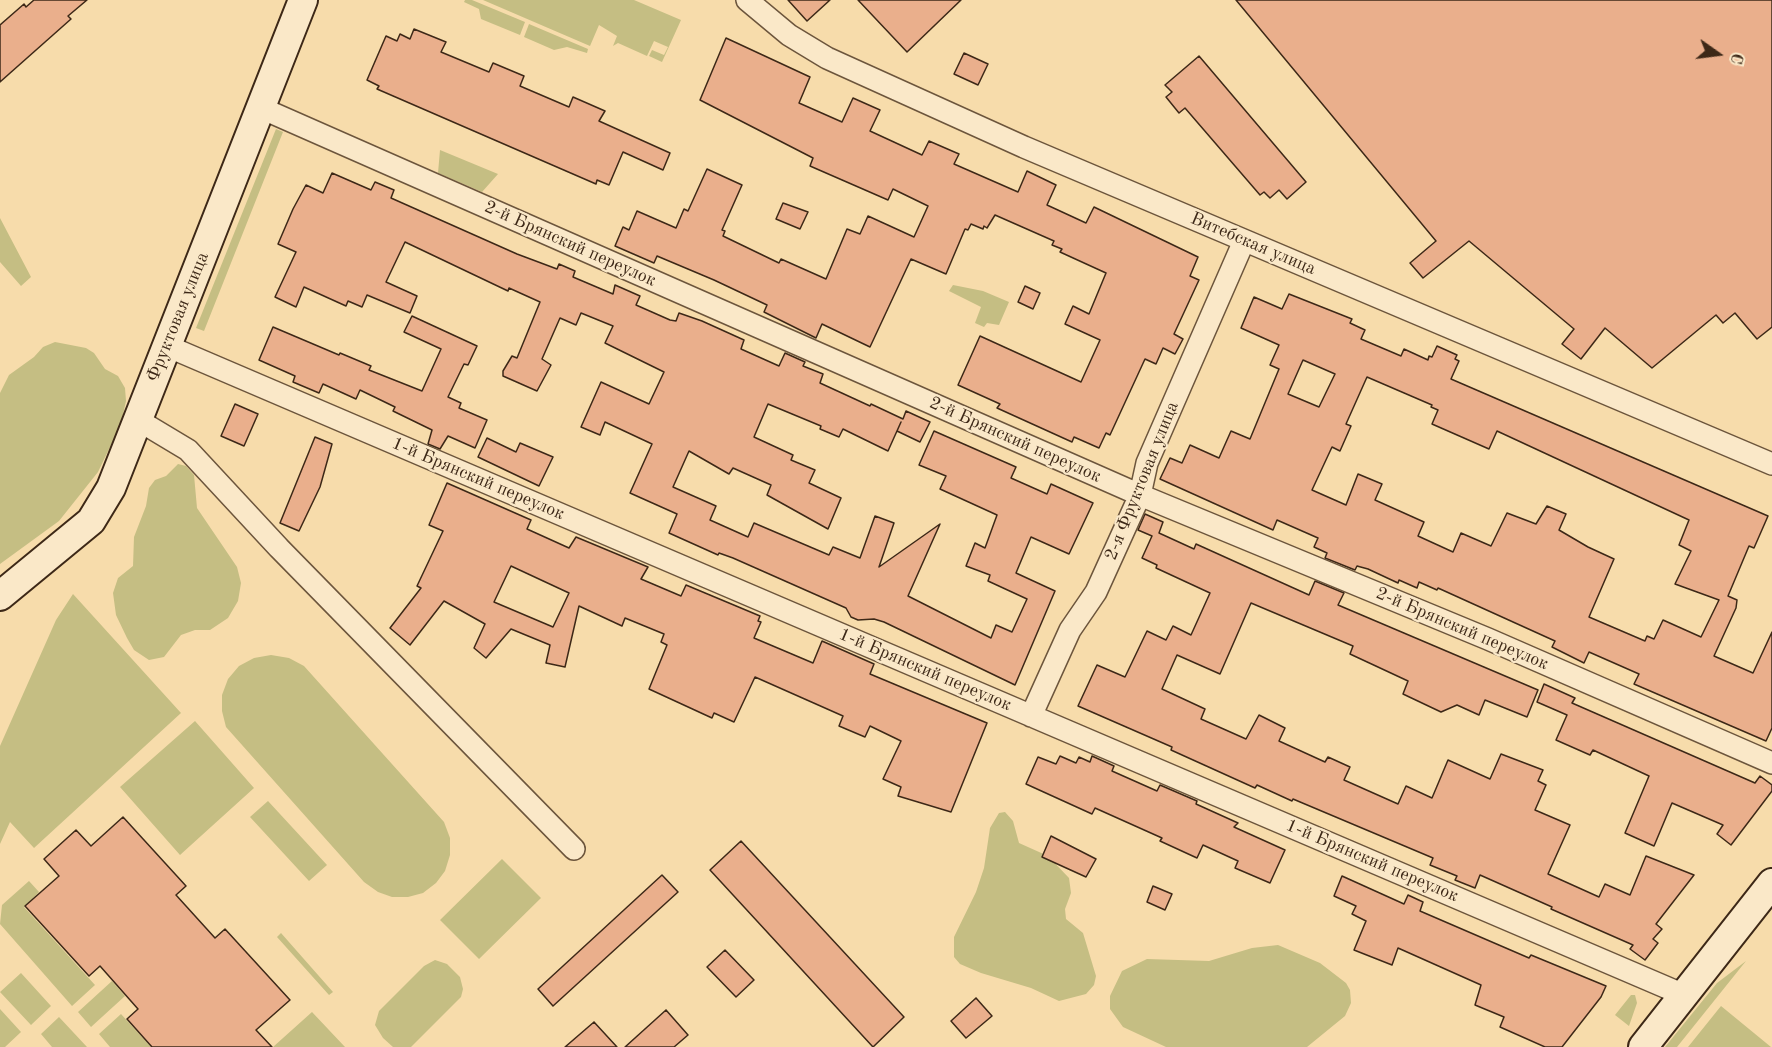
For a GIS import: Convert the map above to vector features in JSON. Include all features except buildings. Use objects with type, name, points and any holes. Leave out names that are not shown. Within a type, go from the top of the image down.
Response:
[{"type":"street","name":"Фруктовая улица","points":[[0,596],[91,521],[111,488],[303,0]]},
{"type":"street","name":"Витебская улица","points":[[747,0],[789,35],[827,58],[1024,147],[1772,464]]},
{"type":"street","name":"2-й Брянский переулок","points":[[261,108],[1140,495],[1488,639],[1772,763]]},
{"type":"street","name":"2-я Фруктовая улица","points":[[1031,716],[1070,630],[1096,592],[1140,495],[1147,463],[1244,241]]},
{"type":"street","name":"1-й Брянский переулок","points":[[167,346],[1684,994]]},
{"type":"street","points":[[138,420],[188,450],[279,548],[574,849]]},
{"type":"street","points":[[1643,1047],[1772,883]]},
{"type":"shaded area","points":[[472,0],[525,22],[520,35],[481,19],[479,9],[464,2]]},
{"type":"shaded area","points":[[483,0],[634,0],[681,20],[662,62],[649,56],[652,50],[664,55],[668,47],[654,41],[647,56],[618,43],[613,46],[617,36],[599,25],[590,46]]},
{"type":"shaded area","points":[[529,24],[588,49],[587,53],[567,47],[554,50],[524,37]]},
{"type":"shaded area","points":[[276,129],[283,132],[204,331],[196,328]]},
{"type":"shaded area","points":[[440,150],[498,174],[482,192],[438,173]]},
{"type":"shaded area","points":[[0,218],[31,277],[21,286],[0,262]]},
{"type":"shaded area","points":[[953,285],[983,291],[1009,302],[999,325],[987,323],[984,327],[975,323],[981,307],[949,291]]},
{"type":"shaded area","points":[[55,342],[86,348],[94,353],[105,369],[118,376],[125,388],[126,401],[121,424],[98,472],[59,521],[0,564],[0,393],[9,375],[34,357],[43,347]]},
{"type":"shaded area","points":[[178,464],[186,466],[194,475],[197,508],[237,567],[241,583],[238,601],[228,618],[210,630],[195,630],[181,635],[164,657],[149,660],[134,650],[127,638],[116,615],[113,593],[118,578],[133,566],[134,537],[146,506],[149,488],[155,480],[166,476]]},
{"type":"shaded area","points":[[73,594],[181,713],[34,848],[10,822],[0,844],[0,746],[56,620]]},
{"type":"shaded area","points":[[271,655],[289,658],[304,666],[444,822],[450,838],[450,855],[445,871],[436,883],[423,893],[408,897],[392,897],[378,892],[364,882],[226,727],[222,711],[222,695],[228,679],[239,666],[254,658]]},
{"type":"shaded area","points":[[195,721],[254,788],[180,855],[120,787]]},
{"type":"shaded area","points":[[268,801],[327,865],[309,881],[250,817]]},
{"type":"shaded area","points":[[1005,812],[1013,821],[1019,843],[1048,856],[1069,878],[1071,893],[1065,909],[1066,919],[1083,933],[1096,976],[1094,985],[1086,994],[1059,1001],[1031,988],[981,973],[960,964],[954,957],[954,937],[976,892],[984,868],[990,828],[999,813]]},
{"type":"shaded area","points":[[502,859],[541,898],[479,959],[440,920]]},
{"type":"shaded area","points":[[29,881],[39,892],[24,907],[95,985],[72,1006],[0,924],[2,905]]},
{"type":"shaded area","points":[[281,933],[333,992],[329,995],[277,937]]},
{"type":"shaded area","points":[[1278,945],[1320,963],[1346,983],[1350,990],[1351,1003],[1345,1016],[1307,1047],[1166,1047],[1123,1027],[1110,1009],[1110,996],[1122,971],[1147,959],[1209,961],[1252,948]]},
{"type":"shaded area","points":[[435,960],[447,964],[460,977],[463,989],[461,997],[411,1047],[393,1047],[383,1038],[375,1025],[379,1011],[424,966]]},
{"type":"shaded area","points":[[1746,961],[1677,1047],[1665,1047],[1717,983]]},
{"type":"shaded area","points":[[21,973],[51,1006],[31,1025],[0,992]]},
{"type":"shaded area","points":[[112,981],[125,996],[91,1027],[78,1012]]},
{"type":"shaded area","points":[[1631,995],[1635,995],[1637,1003],[1629,1026],[1615,1015]]},
{"type":"shaded area","points":[[1721,1006],[1771,1047],[1688,1047]]},
{"type":"shaded area","points":[[0,1009],[21,1032],[5,1047],[0,1047]]},
{"type":"shaded area","points":[[312,1012],[345,1047],[273,1047]]},
{"type":"shaded area","points":[[121,1014],[151,1047],[110,1047],[99,1034]]},
{"type":"shaded area","points":[[59,1017],[87,1047],[52,1047],[41,1034]]}]
